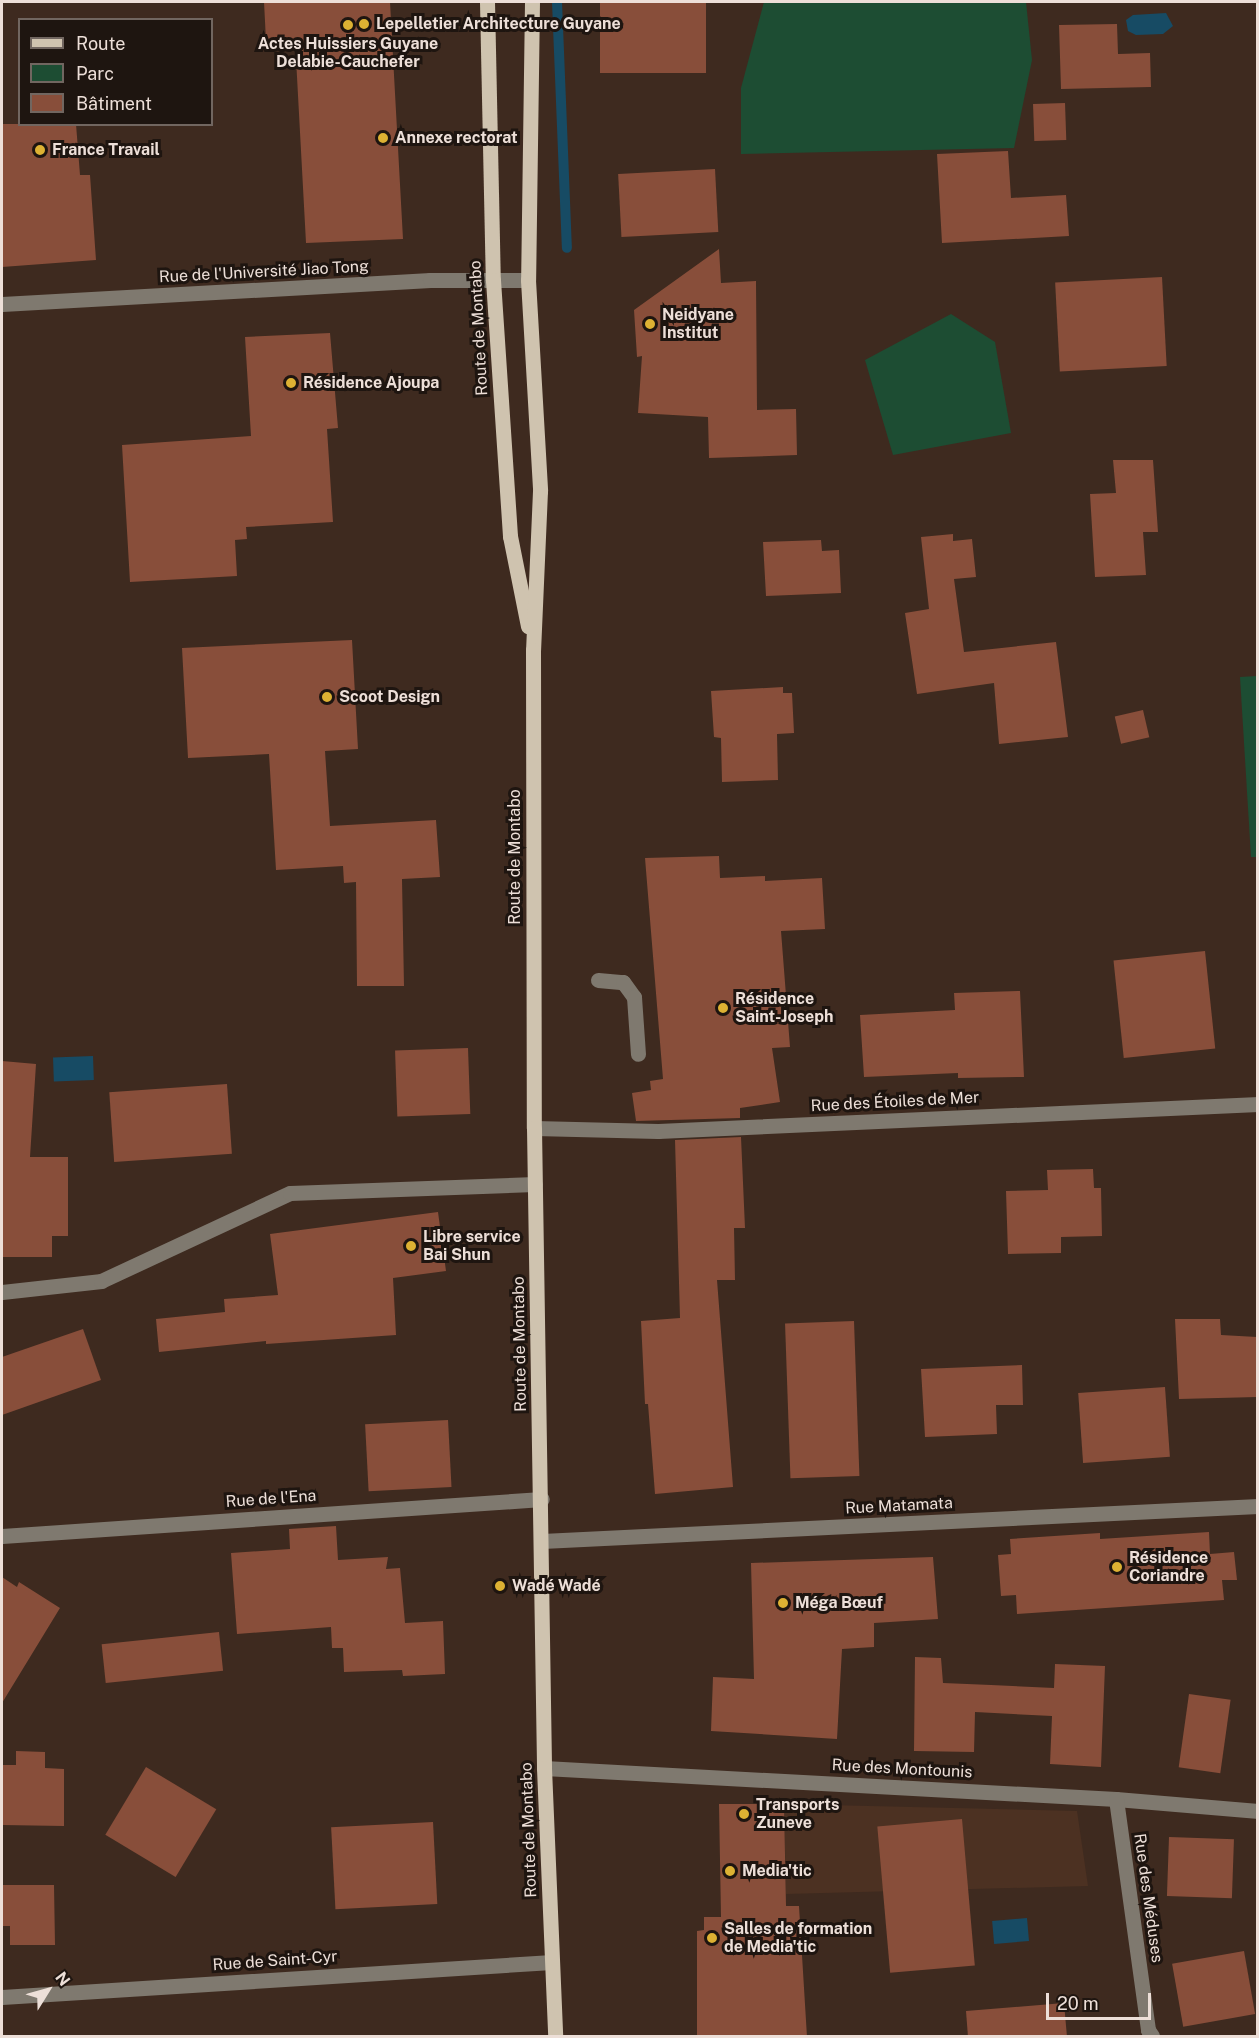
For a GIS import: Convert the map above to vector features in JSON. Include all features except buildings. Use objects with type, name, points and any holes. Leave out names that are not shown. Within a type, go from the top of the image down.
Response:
[{"type":"main road","name":"Route de Montabo","points":[[487,2],[493,280],[510,536],[533,650]]},
{"type":"main road","name":"Route de Montabo","points":[[532,2],[528,280],[540,491],[533,650],[534,1128],[542,1499],[544,1768],[555,2037]]},
{"type":"street","name":"Rue de l'Université Jiao Tong","points":[[2,304],[528,280]]},
{"type":"street","points":[[598,980],[623,982],[634,997],[638,1054]]},
{"type":"street","name":"Rue des Étoiles de Mer","points":[[534,1128],[658,1131],[1257,1104]]},
{"type":"street","points":[[2,1292],[101,1281],[290,1193],[535,1184]]},
{"type":"street","name":"Rue de l'Ena","points":[[2,1536],[542,1499]]},
{"type":"street","name":"Rue Matamata","points":[[542,1541],[1257,1506]]},
{"type":"street","name":"Rue des Montounis","points":[[544,1768],[1116,1799],[1257,1811]]},
{"type":"street","name":"Rue des Méduses","points":[[1116,1799],[1152,2037]]},
{"type":"street","name":"Rue de Saint-Cyr","points":[[2,1997],[552,1962]]},
{"type":"shaded area","points":[[784,1804],[1077,1811],[1088,1886],[786,1894]]},
{"type":"green space","points":[[764,2],[1026,2],[1032,60],[1014,148],[741,154],[741,88]]},
{"type":"green space","points":[[951,314],[995,342],[1011,433],[893,455],[865,360]]},
{"type":"green space","points":[[1257,676],[1258,857],[1251,857],[1240,677]]},
{"type":"water","points":[[1166,13],[1173,26],[1163,34],[1136,35],[1128,31],[1126,20],[1133,15]]},
{"type":"water","points":[[93,1056],[94,1080],[54,1081],[53,1057]]},
{"type":"water","points":[[1027,1918],[1029,1941],[994,1944],[992,1921]]},
{"type":"waterway","points":[[557,2],[567,248]]},
{"type":"place","name":"Lepelletier Architecture Guyane","points":[[364,24]]},
{"type":"place","name":"Actes Huissiers Guyane Delabie-Cauchefer","points":[[348,25]]},
{"type":"place","name":"Annexe rectorat","points":[[383,138]]},
{"type":"place","name":"France Travail","points":[[40,150]]},
{"type":"place","name":"Neidyane Institut","points":[[650,324]]},
{"type":"place","name":"Résidence Ajoupa","points":[[291,383]]},
{"type":"place","name":"Scoot Design","points":[[327,697]]},
{"type":"place","name":"Résidence Saint-Joseph","points":[[723,1008]]},
{"type":"place","name":"Libre service Bai Shun","points":[[411,1246]]},
{"type":"place","name":"Résidence Coriandre","points":[[1117,1567]]},
{"type":"place","name":"Wadé Wadé","points":[[500,1586]]},
{"type":"place","name":"Méga Bœuf","points":[[783,1603]]},
{"type":"place","name":"Transports Zuneve","points":[[744,1814]]},
{"type":"place","name":"Media'tic","points":[[730,1871]]},
{"type":"place","name":"Salles de formation de Media'tic","points":[[712,1938]]}]
